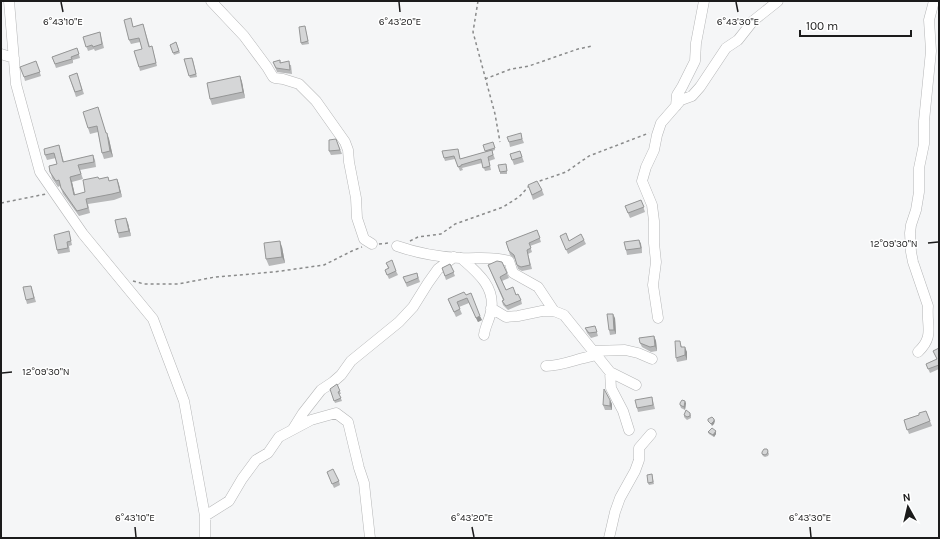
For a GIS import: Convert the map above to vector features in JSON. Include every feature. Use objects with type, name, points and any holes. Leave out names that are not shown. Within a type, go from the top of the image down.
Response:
[{"type":"street","points":[[9,1],[16,84],[40,172],[84,234],[153,320],[184,401],[206,516],[205,538]]},
{"type":"street","points":[[211,1],[244,36],[275,78],[299,84],[316,101],[345,142],[348,150],[356,198],[357,218],[364,239],[372,244]]},
{"type":"street","points":[[676,106],[677,95],[695,61],[696,43],[704,1]]},
{"type":"street","points":[[658,318],[653,285],[656,262],[654,221],[652,205],[642,182],[646,167],[654,150],[661,123],[681,100],[692,96],[700,88],[726,48],[738,40],[753,21],[778,1]]},
{"type":"street","points":[[918,352],[927,341],[929,323],[927,313],[928,306],[911,252],[910,233],[916,210],[919,168],[924,144],[925,114],[931,51],[929,20],[934,1]]},
{"type":"street","points":[[1,54],[14,58]]},
{"type":"street","points":[[397,246],[415,252],[457,258],[487,257],[509,261],[513,273],[538,288],[554,312]]},
{"type":"street","points":[[457,258],[485,282],[491,293],[491,308],[484,335]]},
{"type":"street","points":[[293,430],[303,413],[321,390],[341,375],[351,361],[399,322],[413,307],[438,270],[457,258]]},
{"type":"street","points":[[491,308],[506,317],[542,311],[564,315],[610,372],[636,385]]},
{"type":"street","points":[[593,350],[625,350],[638,353],[652,359]]},
{"type":"street","points":[[546,366],[563,365],[576,359],[592,356],[593,350]]},
{"type":"street","points":[[610,372],[611,388],[623,411],[629,430]]},
{"type":"street","points":[[206,516],[229,501],[242,479],[256,460],[268,453],[279,437],[311,420],[336,413],[348,422],[364,483],[370,538]]},
{"type":"street","points":[[609,538],[620,498],[635,471],[639,460],[639,448],[651,434]]},
{"type":"path","points":[[478,1],[473,32],[495,114],[500,142]]},
{"type":"path","points":[[485,79],[511,69],[529,66],[578,49],[592,46]]},
{"type":"path","points":[[118,277],[144,284],[178,284],[216,277],[274,272],[324,265],[352,251],[372,244],[392,243],[397,246],[418,237],[441,234],[455,224],[504,207],[535,182],[566,172],[588,156],[653,131],[658,131]]},
{"type":"path","points":[[1,203],[44,195],[54,191]]},
{"type":"building","points":[[131,18],[133,27],[143,24],[149,47],[152,46],[156,63],[139,67],[134,51],[142,49],[139,38],[129,40],[124,20]]},
{"type":"building","points":[[305,26],[308,41],[301,43],[299,27]]},
{"type":"building","points":[[100,32],[102,44],[93,47],[92,45],[86,47],[83,37]]},
{"type":"building","points":[[176,42],[179,51],[173,53],[170,45]]},
{"type":"building","points":[[77,48],[79,54],[71,57],[72,59],[55,64],[52,57]]},
{"type":"building","points":[[192,58],[196,74],[189,76],[184,59]]},
{"type":"building","points":[[280,60],[280,63],[289,61],[290,70],[276,68],[273,62]]},
{"type":"building","points":[[36,61],[40,72],[24,77],[20,67]]},
{"type":"building","points":[[77,73],[82,90],[75,92],[69,76]]},
{"type":"building","points":[[240,76],[243,92],[210,99],[207,83]]},
{"type":"building","points":[[98,107],[107,133],[110,151],[102,153],[97,126],[88,128],[83,112]]},
{"type":"building","points":[[521,133],[522,139],[509,142],[507,137]]},
{"type":"building","points":[[336,139],[340,150],[329,151],[329,140]]},
{"type":"building","points":[[493,142],[495,148],[485,151],[483,145]]},
{"type":"building","points":[[59,145],[63,162],[93,155],[94,162],[78,165],[81,174],[70,177],[74,195],[85,192],[83,180],[98,177],[99,179],[108,177],[109,181],[117,179],[120,192],[86,199],[88,208],[77,211],[61,188],[59,180],[56,181],[50,172],[49,166],[57,164],[54,153],[45,155],[44,149]]},
{"type":"building","points":[[458,149],[460,159],[492,150],[493,155],[488,157],[490,166],[483,168],[481,159],[458,167],[454,156],[444,158],[442,151]]},
{"type":"building","points":[[520,151],[522,157],[512,160],[510,154]]},
{"type":"building","points":[[506,164],[507,171],[500,172],[498,165]]},
{"type":"building","points":[[537,181],[542,190],[532,195],[528,185]]},
{"type":"building","points":[[641,200],[644,207],[628,213],[625,206]]},
{"type":"building","points":[[126,218],[129,231],[118,233],[115,220]]},
{"type":"building","points":[[537,230],[540,238],[529,243],[531,248],[527,250],[530,265],[521,267],[517,265],[514,255],[509,251],[506,242]]},
{"type":"building","points":[[69,231],[71,241],[67,242],[68,248],[57,250],[54,235]]},
{"type":"building","points":[[566,233],[569,241],[581,234],[584,240],[566,250],[560,236]]},
{"type":"building","points":[[639,240],[641,248],[626,250],[624,242]]},
{"type":"building","points":[[280,241],[282,257],[266,259],[264,243]]},
{"type":"building","points":[[392,260],[396,271],[387,275],[385,270],[389,268],[386,263]]},
{"type":"building","points":[[497,261],[502,262],[507,273],[500,277],[506,290],[513,287],[516,295],[518,294],[521,300],[506,306],[502,301],[504,300],[488,265]]},
{"type":"building","points":[[450,264],[454,272],[445,276],[442,268]]},
{"type":"building","points":[[417,273],[418,278],[406,283],[403,277]]},
{"type":"building","points":[[31,286],[34,298],[26,300],[23,287]]},
{"type":"building","points":[[464,292],[466,295],[471,293],[480,316],[476,318],[467,298],[457,302],[460,309],[454,312],[448,299]]},
{"type":"building","points":[[607,314],[613,314],[614,330],[609,330]]},
{"type":"building","points":[[595,326],[597,332],[589,333],[585,328]]},
{"type":"building","points":[[654,336],[655,346],[650,347],[640,343],[639,338]]},
{"type":"building","points":[[675,341],[680,341],[681,347],[685,347],[685,355],[676,358]]},
{"type":"building","points":[[939,348],[939,365],[928,369],[926,364],[937,359],[933,351]]},
{"type":"building","points":[[337,384],[340,391],[338,392],[341,398],[334,401],[330,389]]},
{"type":"building","points":[[604,389],[610,400],[610,406],[603,405]]},
{"type":"building","points":[[652,397],[653,405],[637,408],[635,400]]},
{"type":"building","points":[[682,400],[685,401],[684,407],[680,405]]},
{"type":"building","points":[[686,410],[690,413],[690,416],[687,417],[684,415]]},
{"type":"building","points":[[926,411],[930,421],[907,430],[904,420]]},
{"type":"building","points":[[712,417],[714,421],[711,424],[708,419]]},
{"type":"building","points":[[712,428],[716,431],[713,435],[708,432]]},
{"type":"building","points":[[764,449],[767,449],[768,451],[765,455],[762,454]]},
{"type":"building","points":[[333,469],[339,481],[332,484],[327,472]]},
{"type":"building","points":[[652,474],[653,482],[648,483],[647,475]]}]
